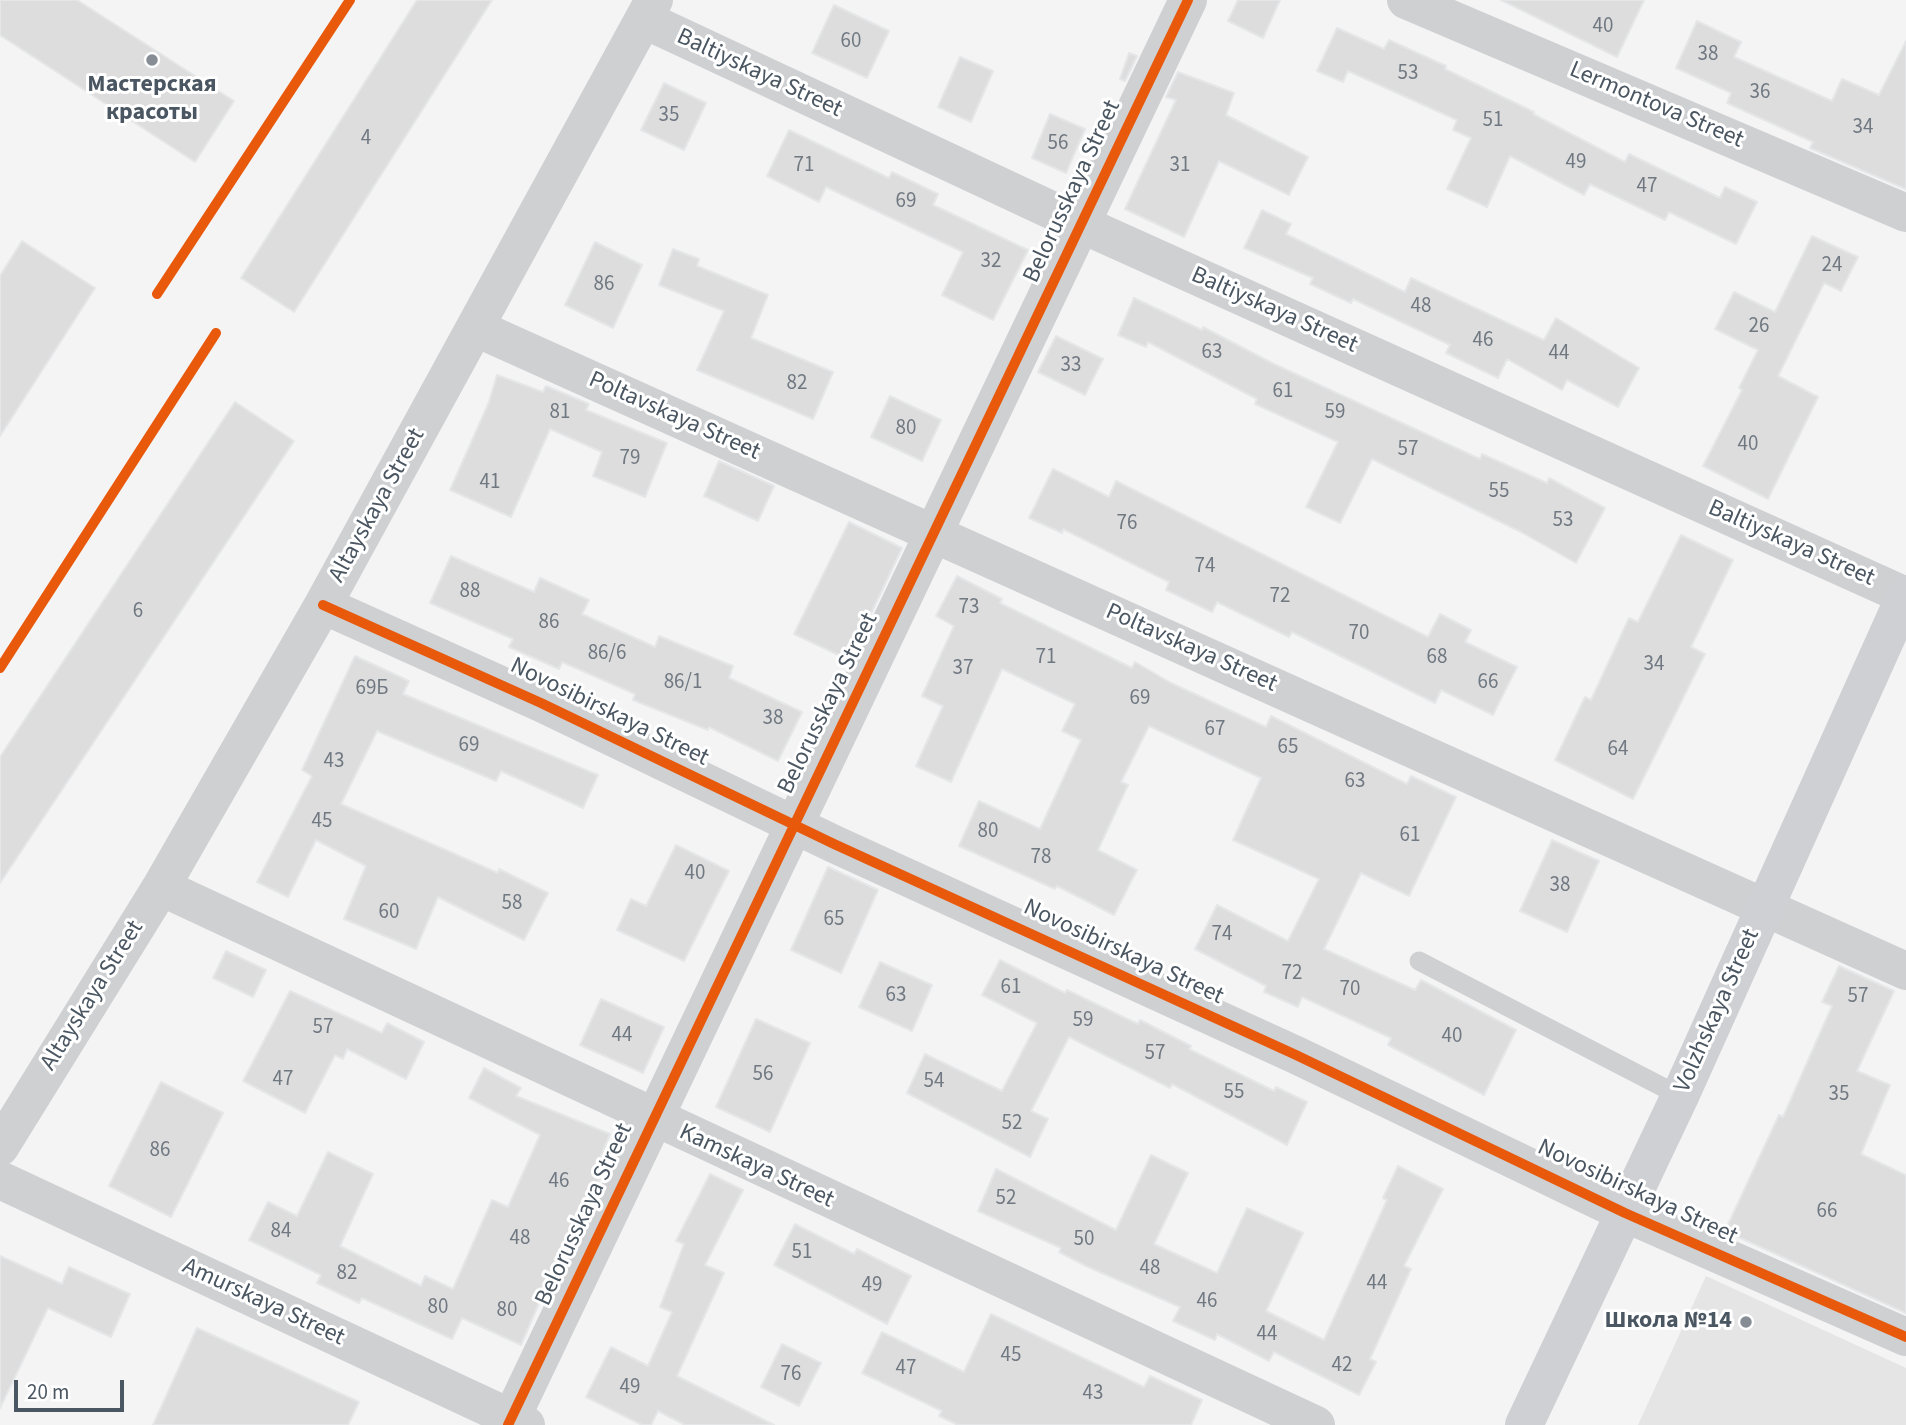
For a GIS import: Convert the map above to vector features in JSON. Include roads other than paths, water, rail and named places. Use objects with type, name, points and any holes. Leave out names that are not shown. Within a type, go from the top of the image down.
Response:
[{"type":"street","name":"Belorusskaya Street","points":[[515,1423],[654,1119],[1188,0]]},
{"type":"street","name":"Lermontova Street","points":[[1406,0],[1906,213]]},
{"type":"street","name":"Baltiyskaya Street","points":[[649,10],[1081,224],[1906,595]]},
{"type":"street","name":"Altayskaya Street","points":[[0,1147],[161,887],[323,605],[649,10]]},
{"type":"street","name":"Poltavskaya Street","points":[[476,328],[1906,971]]},
{"type":"street","name":"Volzhskaya Street","points":[[1524,1425],[1680,1096],[1906,595]]},
{"type":"street","name":"Novosibirskaya Street","points":[[323,605],[541,703],[794,826],[1296,1055],[1625,1213],[1906,1337]]},
{"type":"street","name":"Kamskaya Street","points":[[161,887],[654,1119],[1316,1425]]},
{"type":"street","name":"Amurskaya Street","points":[[0,1180],[515,1423]]},
{"type":"lane","points":[[1419,961],[1680,1096]]},
{"type":"place","name":"Мастерская красоты","points":[[152,60]]},
{"type":"place","name":"Школа №14","points":[[1746,1322]]}]
